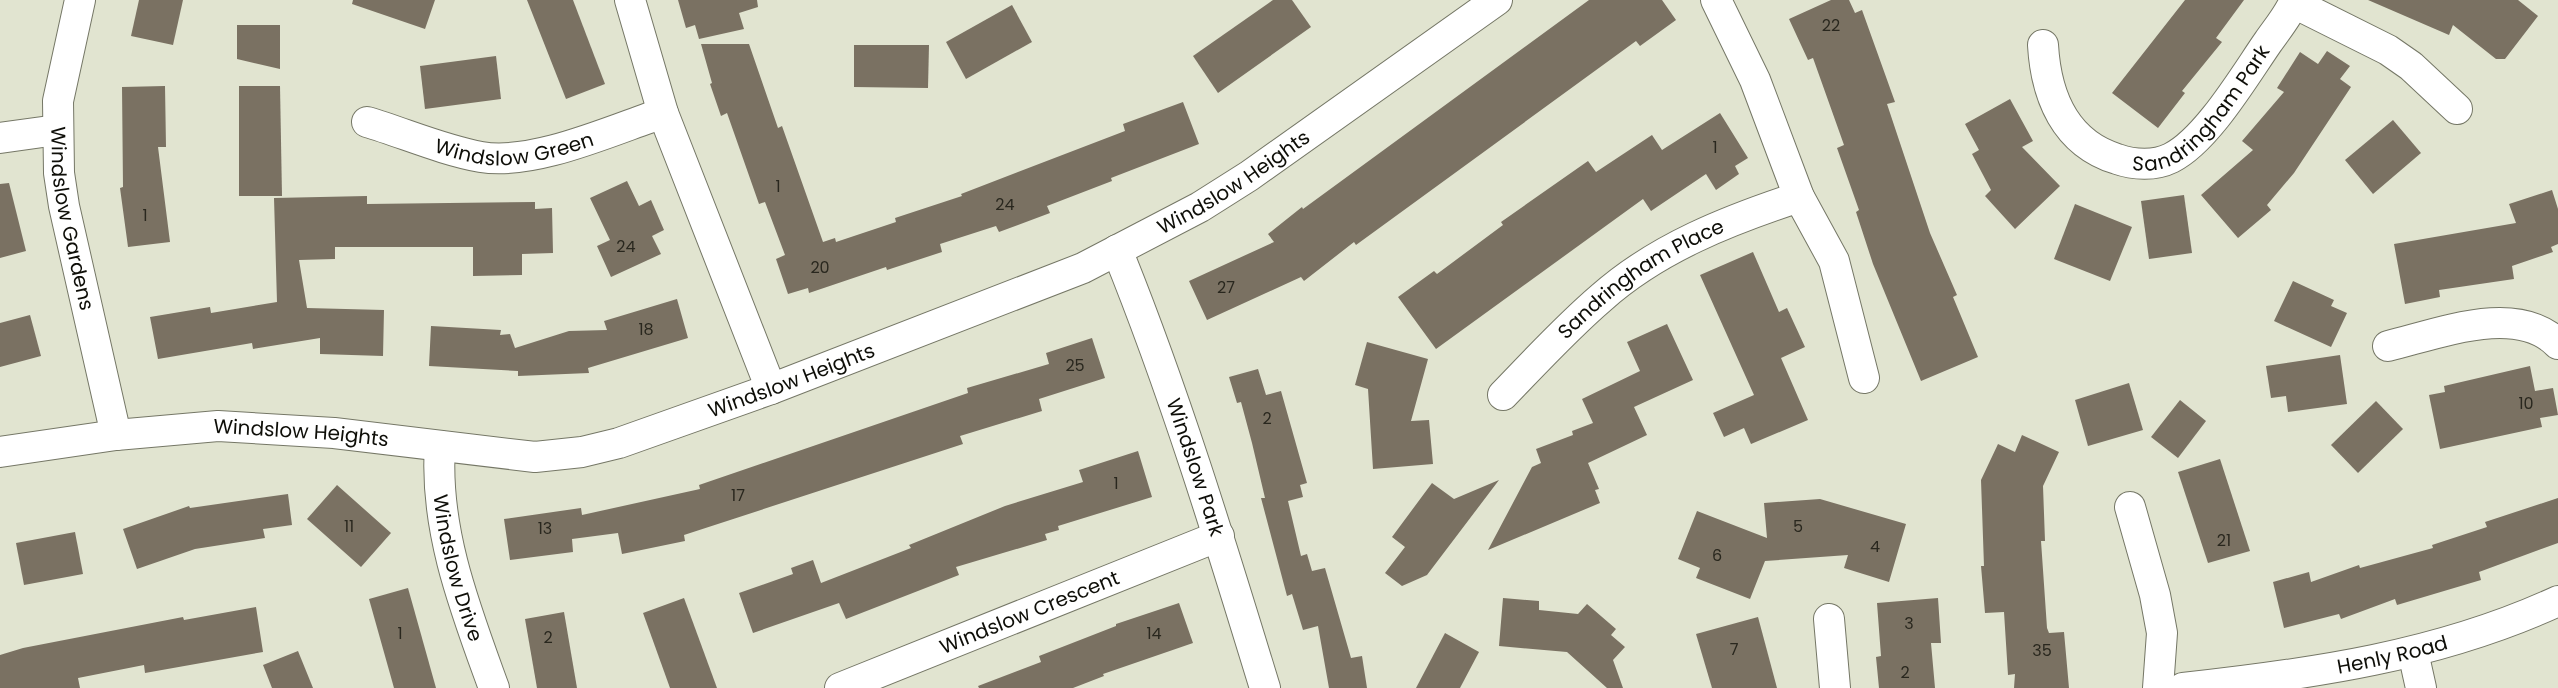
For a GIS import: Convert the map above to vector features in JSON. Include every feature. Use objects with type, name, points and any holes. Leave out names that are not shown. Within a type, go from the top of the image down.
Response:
[{"type":"street","name":"Windslow Gardens","points":[[80,0],[62,72],[57,130],[64,206],[116,435]]},
{"type":"street","points":[[630,0],[663,113],[771,389]]},
{"type":"street","name":"Windslow Heights","points":[[0,452],[116,435],[218,426],[334,433],[535,457],[582,452],[660,429],[771,389],[1083,268],[1200,207],[1249,176],[1497,0]]},
{"type":"street","points":[[1716,0],[1755,80],[1799,197],[1834,261],[1864,378]]},
{"type":"street","name":"Sandringham Park","points":[[2043,45],[2050,92],[2062,118],[2080,139],[2101,153],[2124,162],[2162,161],[2189,145],[2211,120],[2295,1],[2388,50],[2411,66],[2457,109]]},
{"type":"street","name":"Windslow Green","points":[[367,122],[467,153],[498,158],[555,148],[663,113]]},
{"type":"street","points":[[0,138],[57,130]]},
{"type":"street","name":"Sandringham Place","points":[[1503,395],[1601,297],[1643,267],[1723,224],[1799,197]]},
{"type":"street","name":"Windslow Park","points":[[1117,250],[1151,333],[1219,536],[1265,688]]},
{"type":"street","points":[[2388,346],[2468,327],[2508,323],[2534,327],[2558,344]]},
{"type":"street","name":"Windslow Drive","points":[[440,446],[441,498],[451,553],[465,608],[494,688]]},
{"type":"street","points":[[2130,507],[2155,595],[2162,633],[2158,688]]},
{"type":"street","name":"Windslow Crescent","points":[[840,688],[1219,536]]},
{"type":"street","name":"Henly Road","points":[[2183,688],[2327,670],[2413,652],[2472,635],[2558,601]]},
{"type":"street","points":[[1829,620],[1835,688]]},
{"type":"street","points":[[2413,652],[2421,688]]},
{"type":"building","points":[[139,0],[183,0],[173,45],[131,36]]},
{"type":"building","points":[[353,0],[435,0],[425,29],[352,4]]},
{"type":"building","points":[[527,0],[573,0],[605,84],[566,99]]},
{"type":"building","points":[[678,0],[757,0],[758,7],[739,13],[744,29],[699,39],[695,25],[686,28]]},
{"type":"building","points":[[1273,0],[1292,0],[1311,27],[1218,93],[1193,56]]},
{"type":"building","points":[[1589,0],[1662,0],[1676,20],[1640,46],[1636,41],[1356,245],[1354,242],[1304,281],[1301,277],[1207,320],[1189,281],[1274,242],[1268,234],[1302,207],[1303,209]]},
{"type":"building","points":[[1831,0],[1849,0],[1855,13],[1862,10],[1895,102],[1887,104],[1930,233],[1957,295],[1953,297],[1978,357],[1921,381],[1873,264],[1856,212],[1859,210],[1837,148],[1844,145],[1813,58],[1808,60],[1789,19]]},
{"type":"building","points":[[2185,0],[2244,0],[2216,38],[2222,42],[2182,91],[2185,93],[2158,128],[2112,93]]},
{"type":"building","points":[[2368,0],[2518,0],[2538,16],[2505,59],[2496,59],[2453,25],[2449,35]]},
{"type":"building","points":[[1012,5],[1032,42],[966,79],[946,42]]},
{"type":"building","points":[[237,25],[280,25],[280,69],[237,59]]},
{"type":"building","points":[[701,44],[749,44],[778,128],[782,126],[823,242],[835,238],[836,242],[896,222],[895,218],[962,196],[961,194],[1125,131],[1123,124],[1183,102],[1199,144],[1047,206],[1050,213],[999,232],[996,226],[940,244],[942,252],[887,270],[886,267],[809,293],[808,288],[788,294],[776,259],[785,255],[765,202],[759,204],[727,113],[721,116],[710,84],[712,83]]},
{"type":"building","points":[[854,45],[929,45],[928,88],[854,87]]},
{"type":"building","points":[[2327,51],[2350,66],[2340,79],[2351,87],[2294,173],[2267,205],[2271,210],[2238,238],[2201,195],[2253,150],[2242,141],[2284,92],[2277,88],[2300,52],[2318,64]]},
{"type":"building","points":[[496,56],[501,99],[425,109],[420,66]]},
{"type":"building","points":[[165,86],[166,147],[158,147],[170,242],[128,247],[120,188],[123,187],[122,87]]},
{"type":"building","points":[[239,86],[280,86],[282,196],[239,196]]},
{"type":"building","points":[[2010,99],[2033,141],[2022,147],[2060,186],[2015,229],[1985,196],[1991,190],[1972,154],[1979,150],[1965,124]]},
{"type":"building","points":[[1720,113],[1748,158],[1735,166],[1739,174],[1716,190],[1706,174],[1651,211],[1643,199],[1436,349],[1398,297],[1434,271],[1437,274],[1503,225],[1501,222],[1588,161],[1596,172],[1652,135],[1662,150]]},
{"type":"building","points":[[2393,120],[2421,153],[2373,194],[2345,160]]},
{"type":"building","points":[[627,181],[639,206],[651,200],[664,230],[652,236],[661,254],[611,277],[597,246],[610,240],[590,198]]},
{"type":"building","points":[[9,183],[26,251],[0,258],[0,184]]},
{"type":"building","points":[[2552,190],[2558,209],[2558,244],[2551,247],[2553,252],[2512,266],[2514,279],[2439,290],[2440,297],[2405,304],[2394,244],[2516,223],[2509,204]]},
{"type":"building","points":[[2184,195],[2192,253],[2149,259],[2141,201]]},
{"type":"building","points":[[367,196],[367,204],[535,202],[535,209],[552,208],[553,253],[522,254],[522,275],[473,276],[473,247],[335,247],[335,259],[299,260],[307,308],[384,310],[383,356],[320,354],[320,338],[253,349],[252,343],[158,359],[150,317],[210,307],[211,313],[277,302],[274,198]]},
{"type":"building","points":[[2075,204],[2132,227],[2110,281],[2054,259]]},
{"type":"building","points":[[1753,252],[1779,312],[1787,308],[1805,347],[1781,358],[1808,420],[1751,444],[1744,428],[1724,437],[1713,413],[1754,395],[1700,275]]},
{"type":"building","points":[[2293,281],[2334,300],[2331,306],[2347,313],[2331,347],[2274,321]]},
{"type":"building","points":[[677,299],[688,338],[588,368],[589,373],[518,376],[518,371],[429,366],[431,326],[501,330],[500,335],[510,334],[515,348],[569,331],[607,330],[604,321]]},
{"type":"building","points":[[30,315],[41,356],[0,367],[0,323]]},
{"type":"building","points":[[1667,324],[1693,380],[1634,407],[1647,435],[1588,463],[1599,489],[1595,490],[1600,503],[1488,550],[1532,467],[1541,463],[1536,449],[1573,435],[1572,431],[1593,423],[1582,399],[1640,371],[1627,342]]},
{"type":"building","points":[[1092,338],[1105,378],[1039,399],[1042,411],[960,436],[963,444],[684,535],[685,541],[622,554],[618,533],[572,539],[573,552],[510,560],[504,519],[581,508],[582,515],[700,489],[699,485],[968,393],[967,388],[1049,364],[1046,353]]},
{"type":"building","points":[[1367,342],[1428,359],[1411,421],[1429,420],[1433,464],[1373,469],[1368,389],[1355,385]]},
{"type":"building","points":[[2340,355],[2347,404],[2288,412],[2286,396],[2271,398],[2266,366]]},
{"type":"building","points":[[2530,366],[2535,391],[2553,388],[2558,415],[2540,418],[2542,427],[2440,449],[2429,395],[2445,392],[2444,386]]},
{"type":"building","points":[[1258,369],[1266,395],[1281,391],[1307,483],[1300,485],[1303,497],[1288,501],[1301,556],[1307,554],[1312,571],[1325,568],[1351,658],[1362,656],[1367,688],[1329,688],[1318,626],[1303,630],[1292,594],[1287,596],[1261,498],[1265,498],[1252,443],[1241,402],[1237,403],[1229,377]]},
{"type":"building","points":[[2129,383],[2143,430],[2088,446],[2075,400]]},
{"type":"building","points":[[2180,400],[2206,421],[2178,458],[2151,437]]},
{"type":"building","points":[[2376,401],[2403,429],[2358,473],[2331,445]]},
{"type":"building","points":[[2022,435],[2059,452],[2043,486],[2045,541],[2041,541],[2047,628],[2049,633],[2064,632],[2069,688],[2014,688],[2015,674],[2008,675],[2004,612],[1985,613],[1981,566],[1984,566],[1981,480],[1998,444],[2015,452]]},
{"type":"building","points":[[1138,451],[1152,497],[1058,526],[1059,530],[1045,534],[1047,540],[956,567],[959,575],[846,619],[839,603],[753,633],[739,593],[793,574],[791,568],[813,560],[821,583],[911,548],[909,545],[1005,506],[1083,482],[1079,470]]},
{"type":"building","points":[[2220,459],[2250,551],[2208,563],[2178,472]]},
{"type":"building","points":[[1499,480],[1427,575],[1402,586],[1385,573],[1405,547],[1392,537],[1432,483],[1454,499]]},
{"type":"building","points":[[337,485],[391,533],[361,567],[307,519]]},
{"type":"building","points":[[288,494],[292,525],[263,529],[265,538],[195,549],[137,569],[123,529],[189,506],[190,508]]},
{"type":"building","points":[[2558,498],[2558,543],[2479,572],[2481,580],[2397,605],[2395,599],[2341,619],[2339,614],[2284,628],[2273,582],[2309,572],[2311,582],[2359,565],[2360,568],[2433,548],[2432,545],[2487,527],[2485,522]]},
{"type":"building","points":[[1820,499],[1906,524],[1889,582],[1844,568],[1848,555],[1765,561],[1750,599],[1696,578],[1700,568],[1678,559],[1697,511],[1767,538],[1764,503]]},
{"type":"building","points":[[75,532],[83,574],[24,585],[16,543]]},
{"type":"building","points":[[408,588],[436,688],[394,688],[369,599]]},
{"type":"building","points":[[684,598],[717,688],[670,688],[643,613]]},
{"type":"building","points":[[1503,598],[1539,601],[1539,610],[1578,614],[1587,604],[1616,629],[1611,635],[1625,647],[1613,660],[1623,688],[1607,688],[1567,652],[1499,646]]},
{"type":"building","points":[[1938,598],[1941,643],[1931,643],[1935,688],[1879,688],[1876,657],[1881,656],[1877,603]]},
{"type":"building","points":[[1179,603],[1193,643],[1103,674],[1104,676],[1073,688],[979,688],[978,686],[1041,662],[1039,656],[1116,626],[1116,624]]},
{"type":"building","points":[[256,607],[263,652],[145,673],[144,665],[78,678],[80,688],[0,688],[0,655],[23,648],[183,617],[184,620]]},
{"type":"building","points":[[564,612],[577,688],[537,688],[525,619]]},
{"type":"building","points":[[1758,617],[1777,688],[1712,688],[1696,634]]},
{"type":"building","points":[[1445,633],[1479,652],[1460,688],[1416,688]]},
{"type":"building","points":[[298,651],[313,688],[272,688],[263,665]]}]
